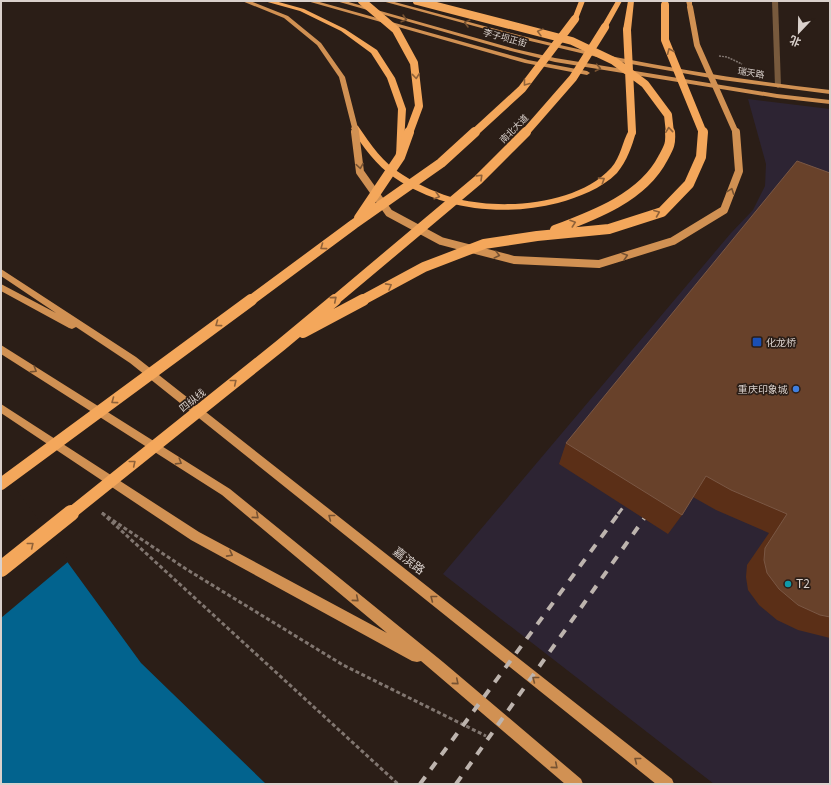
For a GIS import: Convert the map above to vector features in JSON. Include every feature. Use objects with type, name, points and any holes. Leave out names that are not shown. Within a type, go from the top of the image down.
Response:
[{"type":"highway","points":[[266,1],[309,14],[343,30],[374,52],[391,78],[402,109],[400,157]]},
{"type":"highway","points":[[354,224],[400,157],[419,106],[414,63],[396,30],[362,1]]},
{"type":"highway","points":[[417,1],[572,41],[614,61],[645,84],[668,115],[671,143],[657,170],[630,195],[587,218],[537,236]]},
{"type":"highway","points":[[1,484],[354,224],[441,163],[522,88],[575,19],[582,1]]},
{"type":"highway","name":"南北大道","points":[[396,247],[478,180],[539,118],[573,78],[605,27],[619,1]]},
{"type":"highway","points":[[355,128],[378,161],[399,177],[427,193],[465,204],[508,208],[547,203],[583,192],[611,174],[624,155],[632,132],[627,30],[632,1]]},
{"type":"highway","points":[[281,344],[424,267],[484,244],[537,236],[609,229],[662,212],[689,184],[701,158],[703,130],[666,40],[666,3]]},
{"type":"highway","name":"四纵线","points":[[1,569],[281,344],[396,247]]},
{"type":"main road","points":[[245,1],[286,17],[319,44],[342,77],[355,128],[360,172],[389,212],[441,241],[514,260],[598,264],[673,241],[724,210],[739,171],[736,132],[697,45],[689,4]]},
{"type":"main road","points":[[310,1],[527,62],[600,75],[669,80]]},
{"type":"main road","name":"李子坝正街","points":[[339,1],[512,50],[562,61],[669,80]]},
{"type":"main road","name":"李子坝正街","points":[[385,1],[535,41],[615,59],[669,68]]},
{"type":"main road","name":"瑞天路","points":[[669,68],[778,86],[830,92]]},
{"type":"main road","name":"瑞天路","points":[[669,80],[777,96],[830,102]]},
{"type":"main road","points":[[1,272],[133,360]]},
{"type":"main road","points":[[1,287],[133,360]]},
{"type":"main road","points":[[1,349],[226,492],[438,667],[576,784]]},
{"type":"main road","name":"嘉滨路","points":[[133,360],[667,784]]},
{"type":"main road","points":[[1,408],[195,536],[438,667]]},
{"type":"street","points":[[775,1],[778,86]]},
{"type":"path","points":[[398,784],[99,511],[186,569],[343,665],[494,740]]},
{"type":"shaded area","points":[[748,99],[830,109],[830,784],[714,784],[443,574],[731,233],[753,210],[765,186],[766,164]]},
{"type":"water","points":[[1,471],[141,663],[266,784],[1,784]]},
{"type":"pier","points":[[1,469],[69,561],[1,618]]},
{"type":"building","points":[[797,161],[830,173],[830,617],[820,615],[798,605],[779,589],[767,573],[764,560],[765,548],[787,514],[731,490],[706,476],[682,515],[566,443]]},
{"type":"railway","points":[[618,514],[631,497]]},
{"type":"railway","points":[[647,514],[650,510]]},
{"type":"railway","points":[[420,784],[619,513]]},
{"type":"railway","points":[[456,784],[648,513]]},
{"type":"place","name":"化龙桥","points":[[757,342]]},
{"type":"place","name":"重庆印象城","points":[[796,389]]},
{"type":"place","name":"T2","points":[[788,584]]}]
